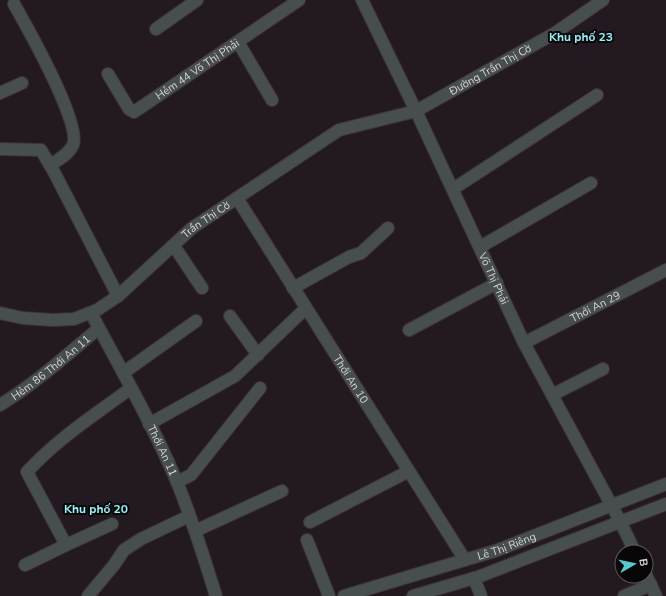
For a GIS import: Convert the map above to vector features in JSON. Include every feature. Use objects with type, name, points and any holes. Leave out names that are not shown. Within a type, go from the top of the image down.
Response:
[{"type":"street","points":[[156,29],[197,0]]},
{"type":"street","name":"Hẻm 44 Võ Thị Phải","points":[[108,74],[129,109],[134,112],[299,0]]},
{"type":"street","name":"Võ Thị Phải","points":[[362,0],[453,189],[524,343],[612,505],[631,544]]},
{"type":"street","name":"Đường Trần Thị Cờ","points":[[416,112],[555,33],[603,0]]},
{"type":"street","points":[[14,4],[54,79],[74,135],[73,146],[69,152],[50,165]]},
{"type":"street","points":[[238,42],[272,100]]},
{"type":"street","points":[[0,93],[22,83]]},
{"type":"street","points":[[453,189],[597,96]]},
{"type":"street","name":"Trần Thị Cờ","points":[[0,312],[23,318],[52,320],[74,319],[91,313],[118,296],[192,228],[339,130],[416,112]]},
{"type":"street","points":[[0,149],[41,150],[118,296]]},
{"type":"street","points":[[480,247],[591,183]]},
{"type":"street","name":"Thới An 10","points":[[237,198],[465,560]]},
{"type":"street","points":[[293,288],[349,257],[361,253],[388,228]]},
{"type":"street","points":[[174,246],[202,288]]},
{"type":"street","name":"Thới An 29","points":[[524,343],[666,270]]},
{"type":"street","points":[[409,330],[497,283]]},
{"type":"street","points":[[149,424],[235,376],[306,308]]},
{"type":"street","name":"Thới An 11","points":[[91,313],[131,388],[177,482],[216,596]]},
{"type":"street","points":[[230,316],[258,355]]},
{"type":"street","points":[[123,373],[196,321]]},
{"type":"street","name":"Hẻm 86 Thới An 11","points":[[0,405],[18,394],[99,328]]},
{"type":"street","points":[[552,395],[603,369]]},
{"type":"street","points":[[66,545],[28,472],[37,461],[77,427],[131,388]]},
{"type":"street","points":[[177,482],[191,475],[260,388]]},
{"type":"street","points":[[310,522],[409,471]]},
{"type":"street","name":"Lê Thị Riêng","points":[[344,596],[498,550],[666,484]]},
{"type":"street","points":[[195,531],[282,491]]},
{"type":"street","name":"Lê Thị Riêng","points":[[413,596],[474,578],[666,504]]},
{"type":"street","points":[[88,596],[114,565],[124,550],[141,539],[189,516]]},
{"type":"street","points":[[25,566],[112,524]]},
{"type":"street","points":[[307,540],[329,596]]},
{"type":"street","points":[[474,578],[481,596]]},
{"type":"street","points":[[624,596],[651,585]]},
{"type":"district","name":"Khu phố 23","points":[[581,37]]},
{"type":"district","name":"Khu phố 20","points":[[96,509]]}]
